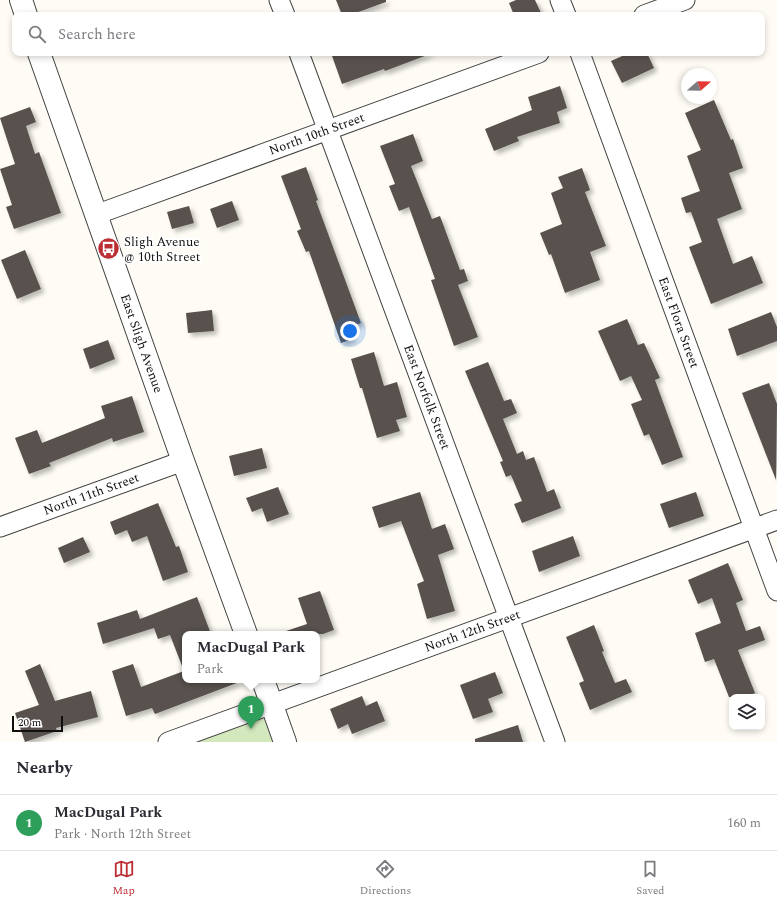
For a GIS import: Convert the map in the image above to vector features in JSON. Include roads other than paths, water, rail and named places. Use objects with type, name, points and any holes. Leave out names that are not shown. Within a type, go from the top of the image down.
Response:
[{"type":"street","points":[[21,0],[25,12]]},
{"type":"street","points":[[279,0],[284,12]]},
{"type":"street","points":[[560,0],[565,12]]},
{"type":"street","points":[[652,12],[685,0]]},
{"type":"street","name":"East Sligh Avenue","points":[[40,56],[182,461],[245,631]]},
{"type":"street","name":"East Norfolk Street","points":[[300,56],[555,742]]},
{"type":"street","name":"North 10th Street","points":[[95,215],[531,56]]},
{"type":"street","name":"East Flora Street","points":[[581,56],[777,591]]},
{"type":"street","name":"North 11th Street","points":[[0,527],[182,461]]},
{"type":"street","name":"North 12th Street","points":[[168,742],[777,520]]},
{"type":"street","points":[[264,683],[286,742]]},
{"type":"place","name":"Sligh Avenue @ 10th Street","points":[[108,249]]},
{"type":"place","name":"MacDugal Park","points":[[251,729]]}]
